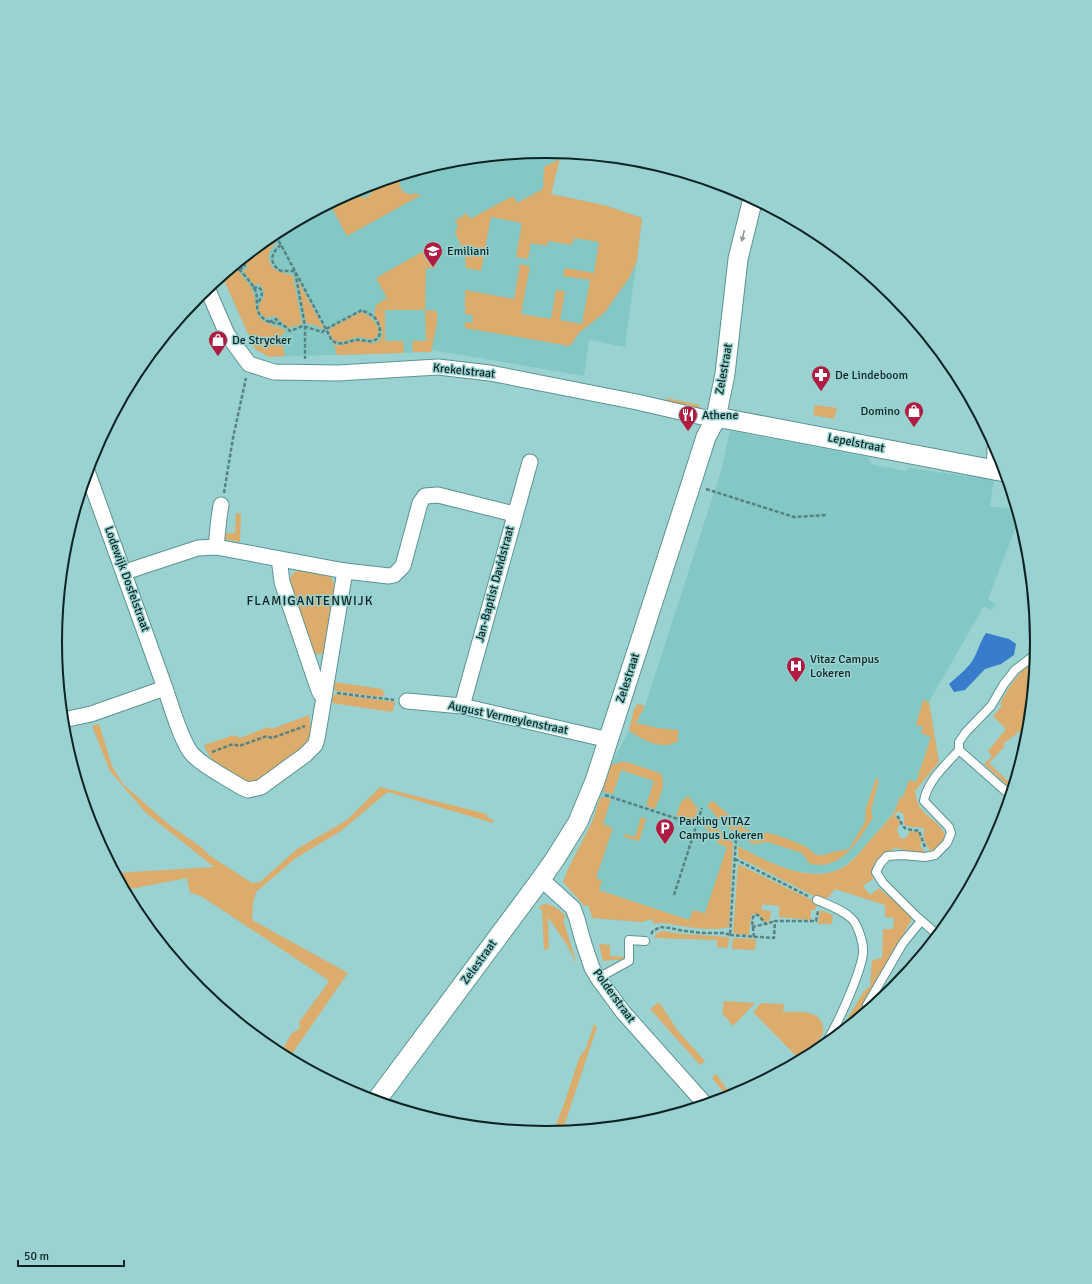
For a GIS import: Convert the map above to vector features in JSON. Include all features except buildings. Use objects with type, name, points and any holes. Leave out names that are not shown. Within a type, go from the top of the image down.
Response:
[{"type":"street","name":"Zelestraat","points":[[380,1096],[541,879],[578,822],[592,790],[706,437],[716,418],[725,374],[738,259],[751,204]]},
{"type":"street","points":[[210,294],[227,334],[249,364]]},
{"type":"street","name":"Krekelstraat","points":[[249,364],[274,372],[338,373],[438,367],[490,373],[637,402],[702,417],[716,418]]},
{"type":"street","name":"Lepelstraat","points":[[716,418],[998,471]]},
{"type":"street","name":"Jan-Baptist Davidstraat","points":[[462,706],[514,514],[530,462]]},
{"type":"street","name":"Lodewijk Dosfelstraat","points":[[90,480],[187,746],[198,760]]},
{"type":"street","points":[[124,572],[198,548],[216,547],[281,560],[389,576],[399,572],[404,566],[420,503],[425,496],[438,495],[514,514]]},
{"type":"street","points":[[216,547],[221,505]]},
{"type":"street","points":[[281,560],[280,566],[282,582],[320,693],[325,694]]},
{"type":"street","points":[[198,760],[248,790],[261,787],[284,772],[310,751],[315,745],[325,694],[345,570]]},
{"type":"street","points":[[310,662],[330,659]]},
{"type":"street","points":[[68,719],[91,714],[165,688]]},
{"type":"street","name":"August Vermeylenstraat","points":[[407,701],[462,706],[609,740]]},
{"type":"street","name":"Polderstraat","points":[[541,879],[573,908],[592,968],[598,978],[624,1012],[702,1100]]},
{"type":"lane","points":[[934,932],[921,921],[883,883],[876,872],[880,864],[887,856],[902,855],[925,858],[935,856],[947,843],[951,832],[949,827],[924,801],[925,792],[959,750],[959,742],[991,706],[1004,684],[1015,670],[1029,659]]},
{"type":"lane","points":[[959,750],[1006,792]]},
{"type":"lane","points":[[817,900],[841,911],[853,919],[861,935],[863,952],[858,974],[840,1018],[831,1033]]},
{"type":"lane","points":[[868,1003],[903,943],[921,921]]},
{"type":"lane","points":[[598,978],[629,961],[629,940],[645,941]]},
{"type":"path","points":[[244,264],[245,266],[240,270],[255,290],[260,315],[268,322],[281,324],[290,331],[305,326],[322,332],[326,329],[362,310],[374,316],[380,331],[379,337],[372,341],[355,340],[341,344],[332,341],[326,329],[278,240]]},
{"type":"path","points":[[281,245],[273,252],[273,264],[281,271],[295,272]]},
{"type":"path","points":[[295,272],[305,326],[306,373]]},
{"type":"path","points":[[253,288],[258,287],[262,291],[262,295],[257,304]]},
{"type":"path","points":[[221,505],[233,438],[249,364]]},
{"type":"path","points":[[691,484],[794,517],[827,515]]},
{"type":"path","points":[[325,694],[336,692],[407,701]]},
{"type":"path","points":[[198,760],[207,754],[234,744],[239,746],[267,736],[272,738],[320,722]]},
{"type":"path","points":[[592,790],[696,825]]},
{"type":"path","points":[[674,896],[702,808]]},
{"type":"path","points":[[897,816],[901,820],[903,826],[907,829],[919,830],[930,856]]},
{"type":"path","points":[[730,935],[736,838]]},
{"type":"path","points":[[735,859],[817,900],[819,908],[816,921],[775,921],[752,926]]},
{"type":"path","points":[[754,936],[752,926],[754,915],[758,915],[766,924]]},
{"type":"path","points":[[645,941],[653,931],[660,927],[702,933],[724,933],[730,935],[774,938],[775,921]]},
{"type":"shaded area","name":"Emiliani","points":[[559,158],[551,194],[608,206],[642,218],[625,347],[589,340],[584,376],[432,350],[431,352],[269,357],[255,349],[224,281],[251,258],[304,223],[332,208],[390,184],[421,174],[483,162],[514,159]]},
{"type":"shaded area","points":[[560,159],[551,194],[608,206],[642,218],[637,261],[629,278],[605,312],[579,333],[570,346],[465,328],[465,322],[473,323],[472,315],[465,314],[465,290],[514,299],[520,264],[530,266],[521,314],[551,319],[556,290],[565,291],[560,320],[582,324],[590,280],[563,276],[565,268],[594,273],[599,242],[574,238],[572,245],[548,241],[547,246],[531,243],[528,259],[516,257],[522,223],[491,217],[481,271],[466,268],[465,253],[455,233],[458,226],[455,221],[467,213],[470,219],[513,196],[517,203],[543,189],[544,167]]},
{"type":"shaded area","points":[[401,181],[399,186],[403,192],[412,195],[413,193],[421,195],[347,236],[332,208],[359,196],[364,198],[371,194],[372,191]]},
{"type":"shaded area","points":[[275,241],[276,243],[269,254],[269,261],[278,271],[293,276],[302,324],[288,328],[276,316],[265,318],[259,311],[259,305],[264,296],[263,288],[258,284],[254,285],[243,271],[248,267],[245,263]]},
{"type":"shaded area","points":[[429,248],[436,260],[436,268],[426,268],[425,310],[385,310],[385,341],[403,341],[404,353],[337,355],[334,344],[343,345],[358,341],[374,343],[379,341],[382,335],[382,330],[374,315],[376,305],[387,298],[376,278]]},
{"type":"shaded area","points":[[237,270],[251,288],[254,295],[257,313],[261,319],[286,331],[281,336],[285,356],[269,357],[255,349],[224,281]]},
{"type":"shaded area","points":[[298,281],[323,327],[323,329],[306,323]]},
{"type":"shaded area","points":[[425,310],[437,311],[437,323],[431,352],[413,352],[412,341],[426,341]]},
{"type":"shaded area","points":[[361,312],[369,316],[376,323],[378,327],[378,335],[375,339],[358,337],[342,342],[333,340],[329,331],[331,328]]},
{"type":"shaded area","points":[[667,398],[700,405],[699,410],[666,402]]},
{"type":"shaded area","points":[[815,405],[837,408],[834,419],[813,415]]},
{"type":"shaded area","name":"Vitaz Campus Lokeren","points":[[730,431],[868,457],[871,464],[906,471],[909,468],[994,480],[990,506],[1011,509],[1011,517],[1014,518],[1016,526],[988,599],[995,604],[991,610],[984,606],[929,702],[939,762],[903,797],[900,797],[894,812],[856,856],[843,867],[832,872],[816,874],[794,871],[766,861],[733,843],[729,927],[721,929],[689,927],[666,923],[654,924],[652,919],[642,922],[592,918],[588,905],[592,822],[611,765],[629,730],[636,723],[645,706],[721,471]]},
{"type":"shaded area","points":[[236,513],[241,514],[240,542],[223,539],[227,533],[235,533]]},
{"type":"shaded area","points":[[301,568],[324,572],[328,574],[334,582],[335,589],[325,652],[320,654],[315,654],[312,650],[289,583],[296,570]]},
{"type":"shaded area","points":[[1029,665],[1026,705],[1022,729],[1003,744],[1005,746],[989,763],[1009,782],[1008,786],[984,764],[992,756],[988,751],[1006,729],[993,716],[1002,706],[1000,704],[1014,680]]},
{"type":"shaded area","points":[[335,682],[382,689],[385,695],[380,697],[336,691],[334,689]]},
{"type":"shaded area","points":[[335,694],[395,702],[395,704],[392,712],[332,703],[333,696]]},
{"type":"shaded area","points":[[923,700],[929,702],[939,762],[915,791],[915,794],[921,809],[942,829],[945,837],[931,852],[925,842],[923,828],[906,826],[904,823],[904,815],[898,811],[894,816],[901,822],[897,830],[900,838],[906,837],[909,831],[918,832],[922,842],[920,844],[921,847],[927,854],[895,848],[878,858],[873,866],[873,879],[863,886],[870,895],[879,888],[912,916],[911,921],[860,1010],[845,1023],[864,991],[870,986],[872,960],[882,958],[883,929],[893,929],[894,918],[885,917],[885,905],[835,889],[828,898],[818,898],[738,857],[738,846],[762,859],[803,873],[830,873],[842,868],[858,855],[893,814],[900,797],[903,797],[909,780],[916,782],[931,737],[921,733],[923,727],[916,725]]},
{"type":"shaded area","points":[[638,704],[645,706],[636,723],[658,728],[678,730],[678,741],[668,745],[651,743],[629,730],[634,709]]},
{"type":"shaded area","points":[[309,715],[312,736],[310,741],[266,779],[247,783],[216,763],[207,752],[204,745],[234,735],[240,738],[268,727],[272,729]]},
{"type":"shaded area","points":[[99,724],[112,766],[123,784],[167,823],[201,847],[209,855],[252,883],[260,882],[297,849],[347,820],[380,787],[487,814],[487,817],[494,820],[493,823],[388,792],[341,831],[296,858],[256,892],[253,903],[252,920],[348,973],[292,1054],[283,1048],[292,1033],[300,1028],[299,1022],[328,983],[328,980],[201,896],[190,893],[187,878],[130,889],[121,873],[214,867],[146,813],[110,771],[92,726]]},
{"type":"shaded area","points":[[627,762],[660,773],[663,786],[655,809],[646,806],[654,781],[621,770],[613,794],[603,790],[611,765]]},
{"type":"shaded area","points":[[876,778],[879,779],[871,811],[873,817],[869,824],[859,840],[846,854],[831,863],[822,865],[810,864],[802,853],[768,842],[753,844],[728,827],[707,805],[713,801],[745,829],[782,837],[805,846],[816,855],[824,855],[849,849],[865,822],[866,808]]},
{"type":"shaded area","points":[[688,796],[698,809],[694,821],[676,816],[681,802]]},
{"type":"shaded area","points":[[603,797],[611,799],[603,824],[613,828],[596,878],[602,880],[599,890],[689,920],[693,910],[705,913],[727,847],[717,843],[718,839],[700,823],[703,815],[733,843],[729,927],[704,929],[667,923],[654,924],[652,919],[642,922],[592,918],[588,905],[583,906],[563,882],[592,822],[600,798]]},
{"type":"shaded area","points":[[641,817],[646,819],[639,841],[624,837],[625,834],[635,837]]},
{"type":"shaded area","points":[[738,864],[818,903],[815,910],[811,910],[811,920],[779,917],[779,906],[762,904],[762,910],[771,911],[770,920],[765,923],[759,914],[753,914],[751,917],[749,935],[733,933]]},
{"type":"shaded area","points":[[546,904],[557,909],[566,917],[563,919],[577,965],[567,945],[548,917],[549,948],[544,950],[542,909],[538,909],[541,905]]},
{"type":"shaded area","points":[[820,910],[833,915],[832,924],[818,924]]},
{"type":"shaded area","points":[[661,931],[729,937],[728,948],[717,947],[717,940],[654,938],[656,934]]},
{"type":"shaded area","points":[[733,938],[756,939],[755,950],[732,949]]},
{"type":"shaded area","points":[[599,944],[610,945],[610,956],[626,957],[626,959],[603,961]]},
{"type":"shaded area","points":[[724,1001],[755,1003],[733,1026],[722,1013]]},
{"type":"shaded area","points":[[659,1002],[678,1031],[705,1061],[700,1065],[650,1009]]},
{"type":"shaded area","points":[[761,1003],[784,1004],[783,1012],[808,1013],[818,1017],[823,1027],[822,1035],[818,1042],[796,1056],[753,1012]]},
{"type":"shaded area","points":[[594,1024],[597,1027],[564,1125],[555,1126],[579,1058],[586,1048]]},
{"type":"shaded area","points":[[716,1074],[728,1090],[724,1092],[712,1078]]},
{"type":"water","points":[[986,633],[1009,639],[1016,644],[1014,655],[1001,664],[985,669],[965,690],[954,692],[949,684],[970,664]]},
{"type":"place","name":"Emiliani","points":[[433,268]]},
{"type":"place","name":"De Strycker","points":[[218,357]]},
{"type":"place","name":"De Lindeboom","points":[[821,392]]},
{"type":"place","name":"Domino","points":[[914,428]]},
{"type":"place","name":"Athene","points":[[688,432]]},
{"type":"place","name":"Vitaz Campus Lokeren","points":[[796,683]]},
{"type":"place","name":"Parking VITAZ Campus Lokeren","points":[[665,845]]},
{"type":"district","name":"FLAMIGANTENWIJK","points":[[310,601]]}]
